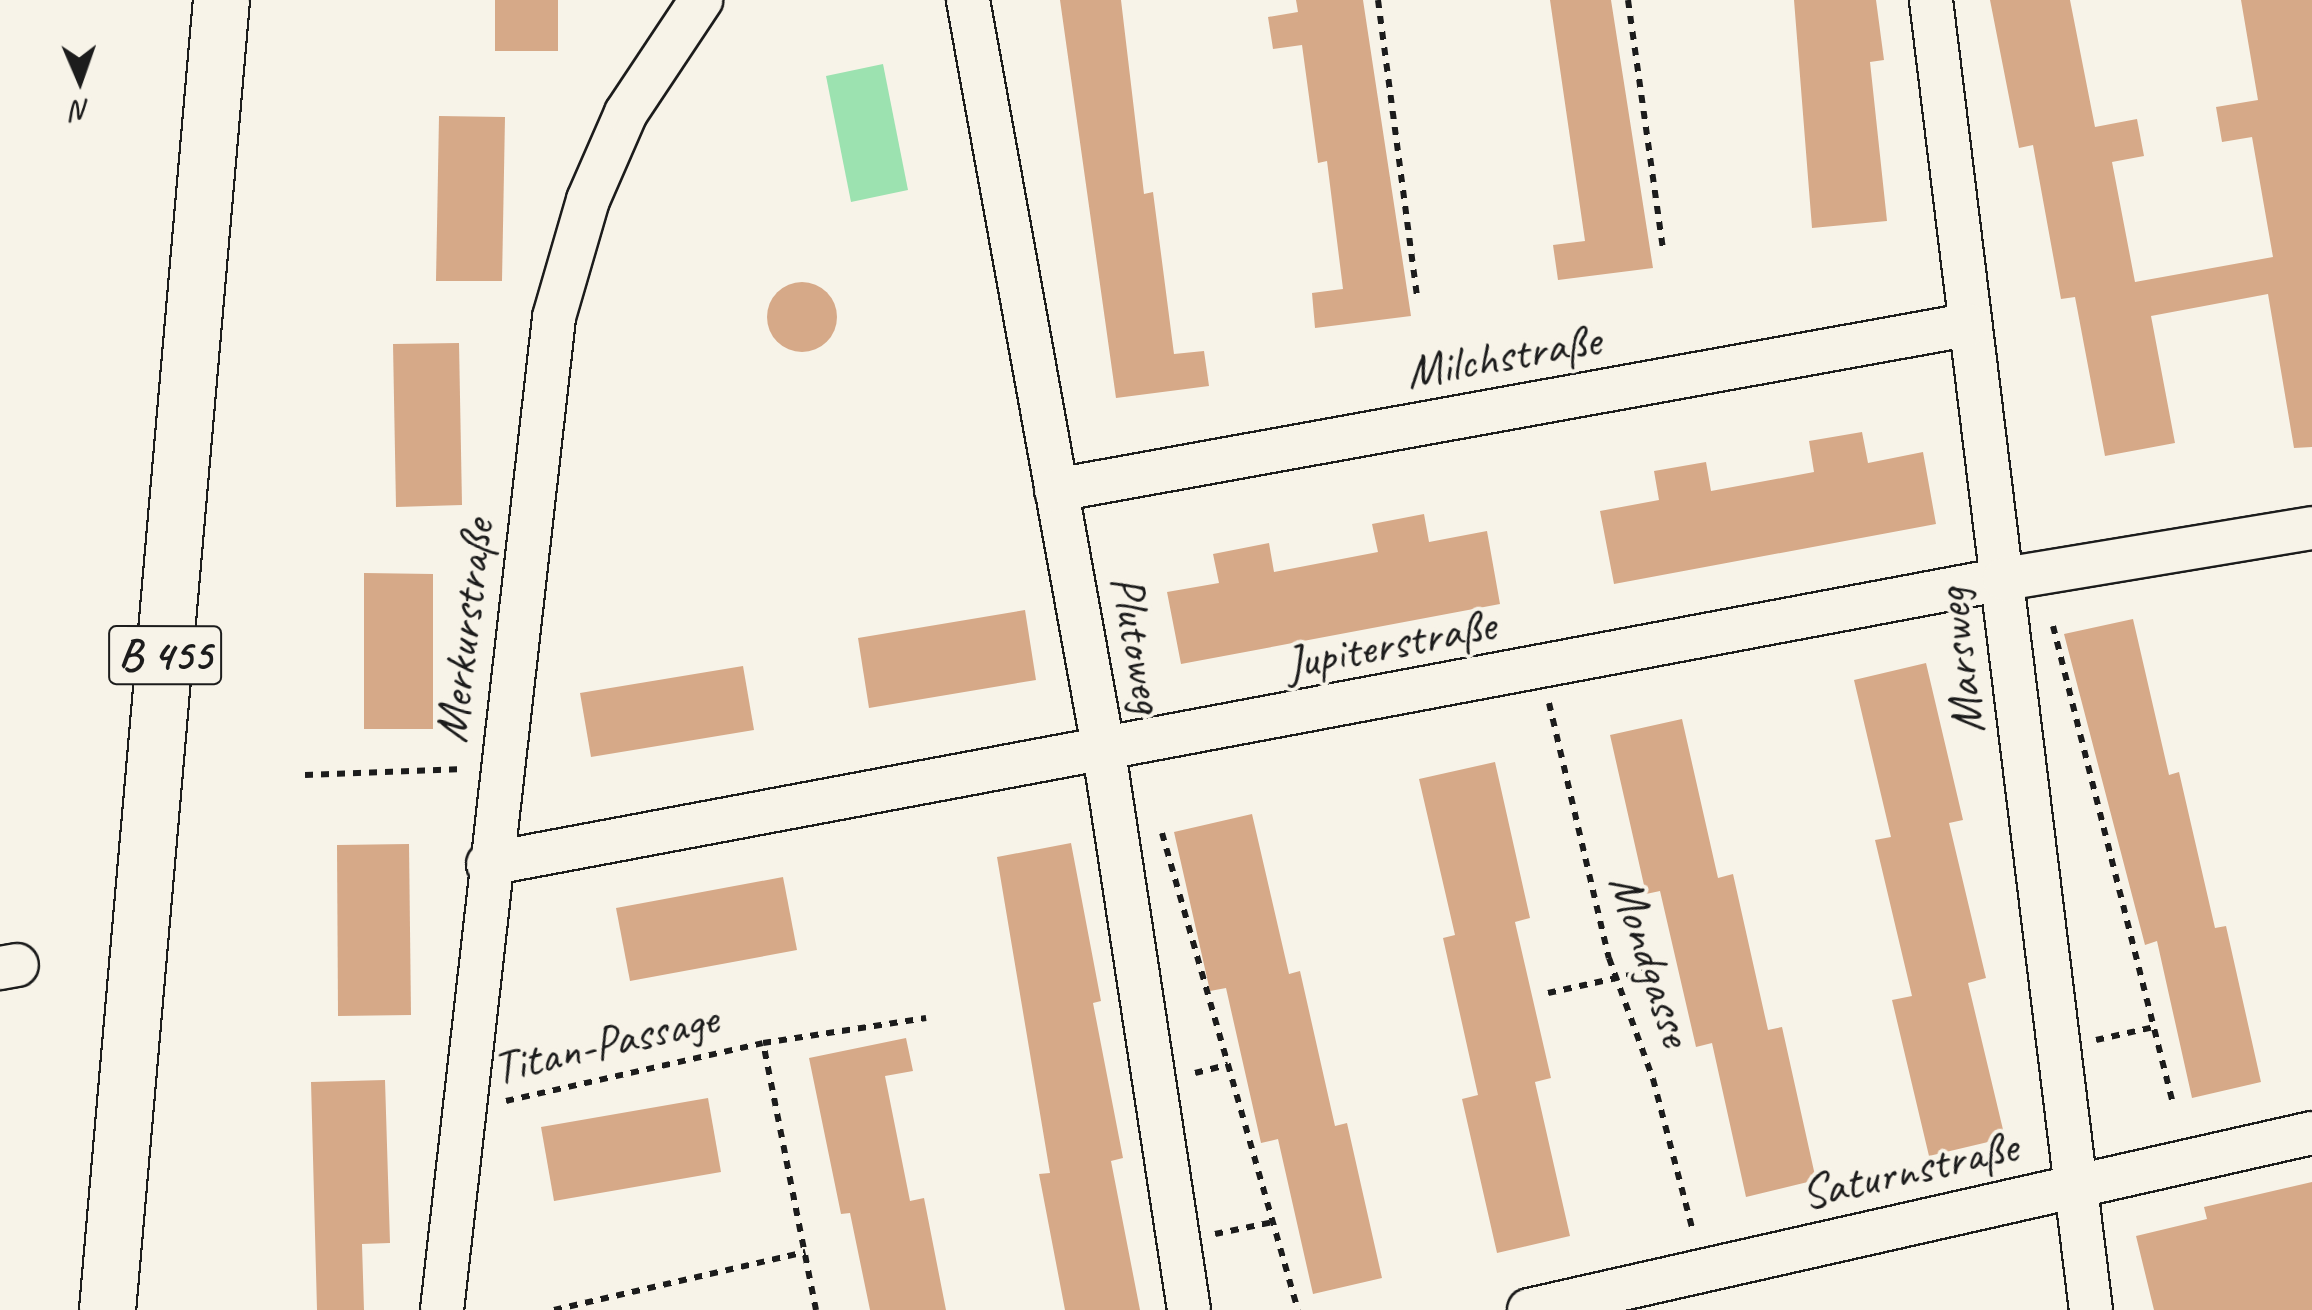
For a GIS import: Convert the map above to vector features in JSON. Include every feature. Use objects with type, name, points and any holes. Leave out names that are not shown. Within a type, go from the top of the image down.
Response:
[{"type":"main road","name":"B 455","points":[[108,1310],[221,0]]},
{"type":"street","name":"Merkurstraße","points":[[442,1310],[488,864],[554,316],[588,200],[626,113],[701,0]]},
{"type":"street","name":"Plutoweg","points":[[968,0],[1104,752],[1189,1310]]},
{"type":"street","name":"Marsweg","points":[[1931,0],[1967,326],[2022,576],[2056,1050],[2071,1188],[2091,1310]]},
{"type":"street","name":"Milchstraße","points":[[1056,490],[1967,326]]},
{"type":"street","name":"Jupiterstraße","points":[[488,864],[1104,752],[2022,576],[2312,528]]},
{"type":"street","name":"Saturnstraße","points":[[1529,1310],[2312,1132]]},
{"type":"path","points":[[1378,0],[1417,295]]},
{"type":"path","points":[[1628,0],[1662,250]]},
{"type":"path","points":[[2022,576],[2154,1027],[2173,1105]]},
{"type":"path","name":"Mondgasse","points":[[1542,668],[1570,817],[1615,976],[1653,1079],[1701,1271]]},
{"type":"path","points":[[305,775],[500,767]]},
{"type":"path","points":[[1159,821],[1298,1310]]},
{"type":"path","points":[[1548,993],[1657,969]]},
{"type":"path","name":"Titan-Passage","points":[[462,1111],[763,1043],[926,1018]]},
{"type":"path","points":[[2056,1050],[2154,1027]]},
{"type":"path","name":"Titan-Passage","points":[[763,1043],[816,1310]]},
{"type":"path","points":[[1178,1242],[1273,1222]]},
{"type":"path","points":[[554,1310],[805,1252]]},
{"type":"green space","points":[[883,64],[908,190],[851,202],[826,76]]},
{"type":"building","points":[[495,0],[558,0],[558,51],[495,51]]},
{"type":"building","points":[[1060,0],[1121,0],[1144,194],[1153,192],[1174,354],[1204,351],[1209,386],[1116,398]]},
{"type":"building","points":[[1296,0],[1363,0],[1411,316],[1315,328],[1312,293],[1343,289],[1327,161],[1318,163],[1302,45],[1273,49],[1268,17],[1298,12]]},
{"type":"building","points":[[1550,0],[1611,0],[1653,268],[1558,280],[1553,245],[1585,241]]},
{"type":"building","points":[[1794,0],[1876,0],[1884,60],[1870,62],[1887,221],[1812,228]]},
{"type":"building","points":[[1990,0],[2070,0],[2095,127],[2137,119],[2144,156],[2112,162],[2135,282],[2273,257],[2252,137],[2222,142],[2216,107],[2258,100],[2241,0],[2312,0],[2312,447],[2294,448],[2268,294],[2151,316],[2175,443],[2105,456],[2075,297],[2061,299],[2033,145],[2019,148]]},
{"type":"building","points":[[439,116],[505,117],[502,281],[436,281]]},
{"type":"building","points":[[802,282],[827,292],[837,317],[827,342],[802,352],[777,342],[767,317],[777,292]]},
{"type":"building","points":[[459,343],[462,505],[396,507],[393,344]]},
{"type":"building","points":[[1862,432],[1868,463],[1923,452],[1936,524],[1614,584],[1600,511],[1659,500],[1654,471],[1706,462],[1711,491],[1814,472],[1809,441]]},
{"type":"building","points":[[1424,514],[1429,542],[1487,531],[1500,604],[1181,664],[1167,592],[1219,583],[1213,554],[1269,543],[1274,572],[1378,552],[1372,524]]},
{"type":"building","points":[[364,573],[433,574],[433,729],[364,729]]},
{"type":"building","points":[[1025,610],[1036,680],[869,708],[858,638]]},
{"type":"building","points":[[2133,619],[2169,775],[2179,772],[2215,928],[2226,926],[2261,1082],[2192,1098],[2157,941],[2145,945],[2064,634]]},
{"type":"building","points":[[1926,663],[1963,820],[1949,823],[1986,978],[1968,983],[2005,1138],[1929,1156],[1892,1000],[1912,996],[1875,840],[1891,837],[1854,680]]},
{"type":"building","points":[[743,666],[754,730],[591,757],[580,693]]},
{"type":"building","points":[[1682,719],[1718,878],[1733,874],[1768,1030],[1782,1027],[1816,1180],[1746,1197],[1712,1043],[1696,1047],[1660,891],[1646,894],[1610,735]]},
{"type":"building","points":[[1495,762],[1530,918],[1515,922],[1551,1078],[1535,1082],[1570,1236],[1497,1253],[1462,1099],[1478,1095],[1443,938],[1455,935],[1419,779]]},
{"type":"building","points":[[1252,814],[1289,974],[1300,971],[1335,1126],[1347,1123],[1382,1278],[1313,1294],[1278,1139],[1261,1143],[1226,988],[1210,991],[1174,832]]},
{"type":"building","points":[[1071,843],[1101,1001],[1093,1003],[1123,1158],[1111,1161],[1140,1310],[1065,1310],[1039,1174],[1050,1173],[997,857]]},
{"type":"building","points":[[409,844],[411,1015],[338,1016],[337,845]]},
{"type":"building","points":[[783,877],[797,950],[630,981],[616,908]]},
{"type":"building","points":[[906,1038],[913,1071],[885,1076],[910,1201],[924,1198],[946,1310],[870,1310],[850,1213],[841,1214],[809,1058]]},
{"type":"building","points":[[385,1080],[390,1243],[362,1244],[364,1310],[317,1310],[311,1082]]},
{"type":"building","points":[[708,1098],[721,1172],[554,1201],[541,1127]]},
{"type":"building","points":[[2312,1182],[2312,1310],[2154,1310],[2136,1236],[2207,1219],[2204,1207]]}]
